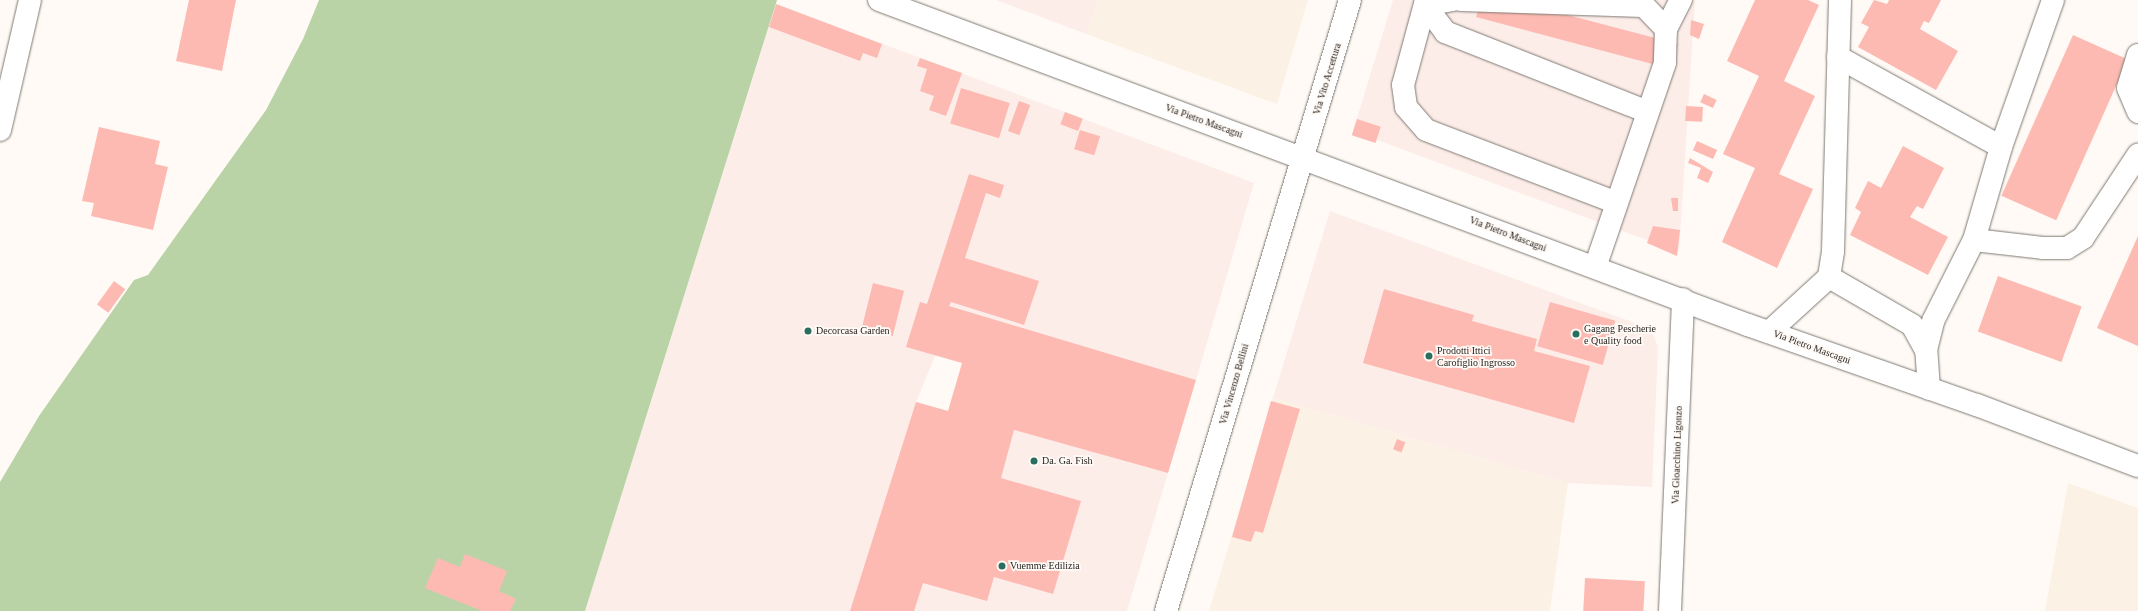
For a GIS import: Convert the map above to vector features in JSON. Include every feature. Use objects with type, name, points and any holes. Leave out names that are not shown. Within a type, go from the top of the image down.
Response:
[{"type":"street","points":[[0,130],[30,0]]},
{"type":"street","name":"Via Pietro Mascagni","points":[[879,0],[1769,332],[2138,466]]},
{"type":"street","name":"Via Vito Accettura","points":[[1302,157],[1350,0]]},
{"type":"street","points":[[1426,2],[1453,0]]},
{"type":"street","points":[[1461,0],[1644,6],[1666,29]]},
{"type":"street","points":[[1595,267],[1665,63],[1666,29],[1680,0]]},
{"type":"street","points":[[1769,332],[1829,278],[1833,251],[1840,0]]},
{"type":"street","points":[[1929,389],[1926,350],[1933,321],[1974,240],[2001,147],[2053,0]]},
{"type":"street","points":[[1426,2],[1445,32],[1648,112]]},
{"type":"street","points":[[1426,2],[1403,85],[1406,107],[1426,130],[1617,203]]},
{"type":"street","points":[[2138,55],[2128,88],[2138,112]]},
{"type":"street","points":[[1838,57],[2001,147]]},
{"type":"street","points":[[1974,240],[2043,248],[2067,248],[2083,238],[2138,155]]},
{"type":"street","name":"Via Vincenzo Bellini","points":[[1166,611],[1302,157]]},
{"type":"street","points":[[1829,278],[1912,325],[1926,350]]},
{"type":"street","name":"Via Gioacchino Ligonzo","points":[[1670,611],[1683,299]]},
{"type":"shaded area","points":[[996,0],[1099,0],[1086,34]]},
{"type":"shaded area","points":[[1099,0],[1308,0],[1277,104],[1086,34]]},
{"type":"shaded area","points":[[1393,0],[1695,0],[1679,252],[1353,131]]},
{"type":"shaded area","name":"Decorcasa Garden","points":[[776,4],[1254,183],[1196,380],[950,307],[935,356],[916,402],[1168,473],[1127,611],[585,611]]},
{"type":"shaded area","name":"Prodotti Ittici Carofiglio Ingrosso","points":[[1330,211],[1651,329],[1658,347],[1652,487],[1568,483],[1273,398]]},
{"type":"shaded area","points":[[1273,398],[1568,483],[1550,611],[1209,611]]},
{"type":"shaded area","points":[[2068,483],[2138,508],[2138,611],[2045,611]]},
{"type":"green space","points":[[319,0],[777,0],[585,611],[0,611],[0,482],[39,416],[134,280],[148,275],[266,110],[303,39]]},
{"type":"building","points":[[189,0],[236,0],[222,71],[176,61]]},
{"type":"building","points":[[1481,0],[1511,0],[1678,44],[1671,69],[1476,17]]},
{"type":"building","points":[[1755,0],[1808,0],[1819,5],[1784,81],[1815,96],[1779,174],[1813,189],[1777,268],[1722,242],[1755,168],[1723,154],[1759,76],[1727,61]]},
{"type":"building","points":[[1874,0],[1887,4],[1889,0],[1941,0],[1929,23],[1924,21],[1920,29],[1958,51],[1936,90],[1858,47],[1869,27],[1861,23]]},
{"type":"building","points":[[776,4],[882,44],[877,58],[863,53],[860,61],[769,27]]},
{"type":"building","points":[[1691,20],[1704,24],[1699,39],[1690,35]]},
{"type":"building","points":[[2073,35],[2128,59],[2056,220],[2001,196]]},
{"type":"building","points":[[920,58],[962,73],[946,116],[929,110],[934,96],[920,91],[927,69],[917,66]]},
{"type":"building","points":[[961,88],[1010,103],[999,138],[950,123]]},
{"type":"building","points":[[1704,94],[1717,100],[1713,108],[1700,102]]},
{"type":"building","points":[[1019,101],[1030,105],[1019,135],[1008,131]]},
{"type":"building","points":[[1686,106],[1703,107],[1702,122],[1685,121]]},
{"type":"building","points":[[1065,112],[1083,119],[1078,131],[1060,124]]},
{"type":"building","points":[[1357,119],[1381,127],[1376,143],[1352,135]]},
{"type":"building","points":[[99,127],[160,141],[155,164],[168,167],[153,230],[91,216],[94,203],[82,201]]},
{"type":"building","points":[[1080,130],[1100,136],[1094,155],[1074,149]]},
{"type":"building","points":[[1697,141],[1717,150],[1713,159],[1693,150]]},
{"type":"building","points":[[1903,146],[1944,168],[1923,209],[1917,206],[1910,217],[1948,237],[1928,275],[1850,235],[1861,212],[1855,208],[1868,181],[1881,188]]},
{"type":"building","points":[[1690,158],[1713,172],[1708,183],[1697,178],[1701,168],[1688,163]]},
{"type":"building","points":[[969,174],[1004,185],[1000,198],[986,193],[965,258],[1039,281],[1024,325],[951,302],[949,306],[1196,380],[1168,473],[1014,430],[1001,478],[1081,501],[1053,594],[994,577],[987,601],[923,583],[914,611],[850,611],[916,402],[948,411],[962,363],[906,347],[920,302],[927,304]]},
{"type":"building","points":[[1671,198],[1678,198],[1678,211],[1673,211]]},
{"type":"building","points":[[1653,226],[1680,230],[1677,256],[1647,243]]},
{"type":"building","points":[[2138,236],[2138,346],[2097,328]]},
{"type":"building","points":[[1998,276],[2082,306],[2061,362],[1978,331]]},
{"type":"building","points":[[114,281],[125,289],[108,313],[97,304]]},
{"type":"building","points":[[873,283],[904,291],[893,336],[862,329]]},
{"type":"building","points":[[1384,289],[1474,315],[1472,321],[1537,339],[1534,351],[1590,366],[1574,423],[1363,363]]},
{"type":"building","name":"Gagang Pescherie e Quality food","points":[[1550,302],[1615,321],[1603,365],[1537,346]]},
{"type":"building","points":[[1271,401],[1300,409],[1263,533],[1255,531],[1251,542],[1232,537]]},
{"type":"building","points":[[1397,439],[1405,442],[1401,452],[1393,449]]},
{"type":"building","points":[[465,554],[507,571],[499,591],[516,599],[510,611],[482,611],[425,588],[438,558],[460,567]]},
{"type":"building","points":[[1585,578],[1645,581],[1643,611],[1583,611]]},
{"type":"place","name":"Decorcasa Garden","points":[[808,331]]},
{"type":"place","name":"Gagang Pescherie e Quality food","points":[[1576,334]]},
{"type":"place","name":"Prodotti Ittici Carofiglio Ingrosso","points":[[1429,356]]},
{"type":"place","name":"Da. Ga. Fish","points":[[1034,461]]},
{"type":"place","name":"Vuemme Edilizia","points":[[1002,566]]}]
